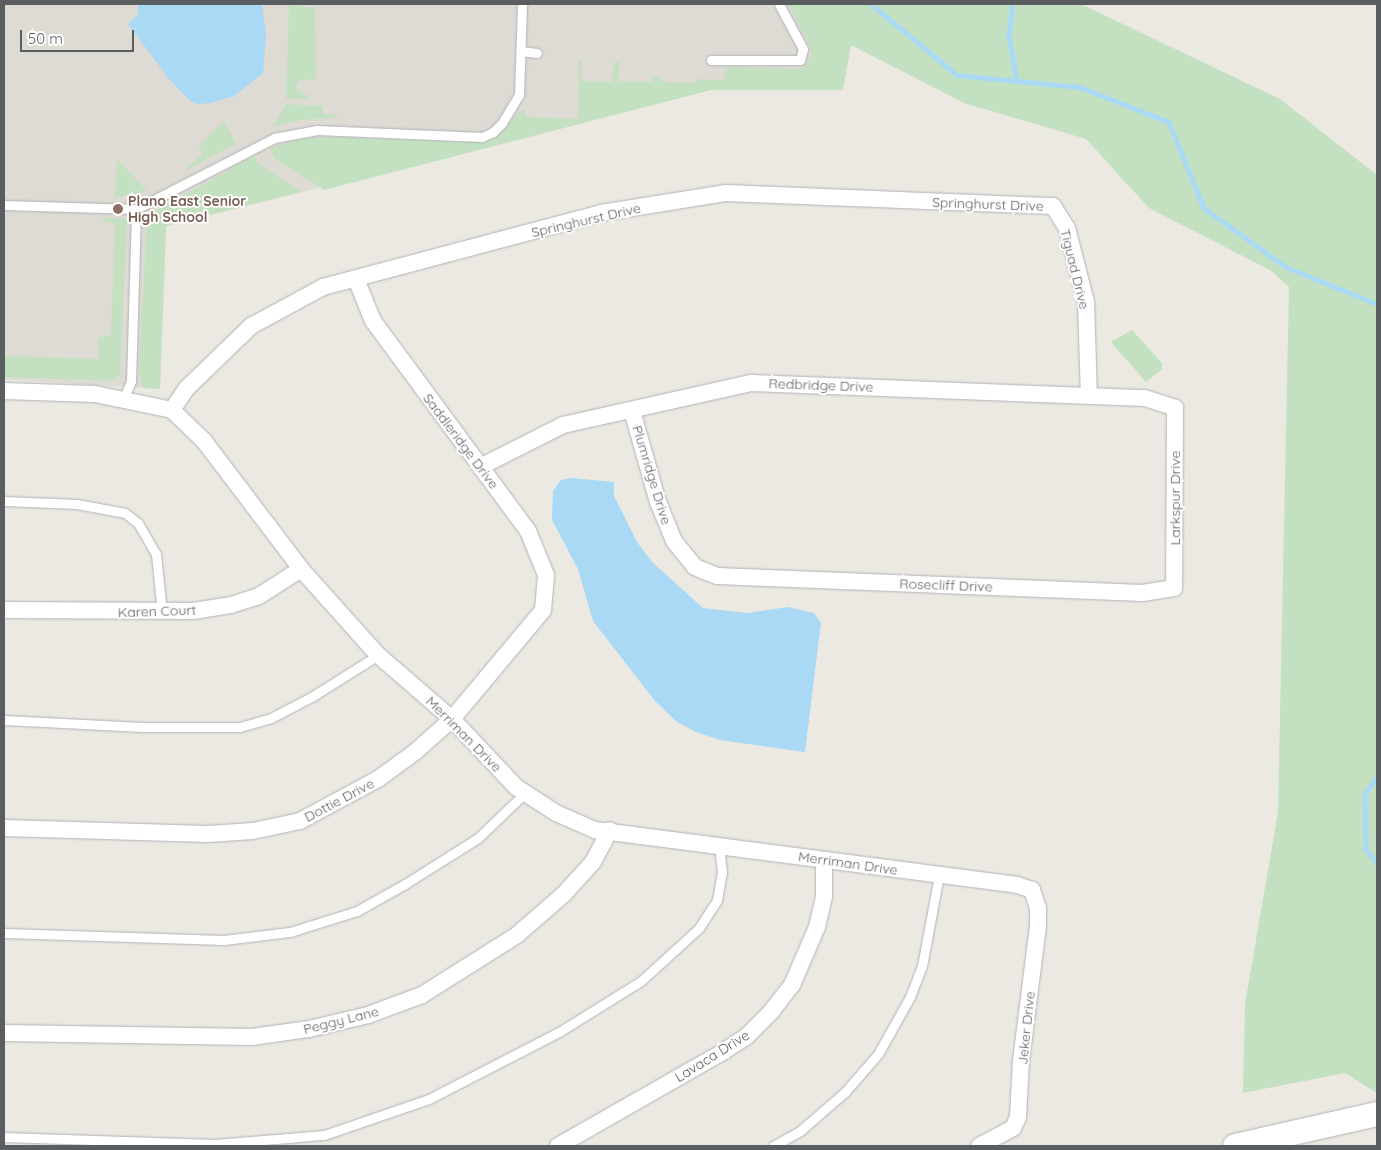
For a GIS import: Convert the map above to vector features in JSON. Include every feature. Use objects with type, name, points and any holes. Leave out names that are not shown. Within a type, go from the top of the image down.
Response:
[{"type":"main road","points":[[1235,1146],[1377,1114]]},
{"type":"street","name":"Springhurst Drive","points":[[172,410],[186,389],[251,326],[323,287],[601,213],[726,193],[1053,206]]},
{"type":"street","name":"Tiguad Drive","points":[[1053,206],[1068,228],[1086,302],[1089,395]]},
{"type":"street","name":"Saddleridge Drive","points":[[356,279],[372,322],[528,531],[546,574],[543,610]]},
{"type":"street","name":"Redbridge Drive","points":[[480,466],[562,425],[632,411],[751,383],[1145,398],[1175,408]]},
{"type":"street","points":[[4,391],[95,394],[172,410]]},
{"type":"street","name":"Larkspur Drive","points":[[1174,588],[1175,408]]},
{"type":"street","name":"Merriman Drive","points":[[172,410],[204,441],[301,569],[378,654],[452,719],[525,793],[556,813],[595,830],[610,830],[824,861],[1017,885],[1032,890]]},
{"type":"street","name":"Plumridge Drive","points":[[632,411],[658,502],[674,541],[695,567],[717,576]]},
{"type":"street","name":"Karen Court","points":[[4,610],[162,613],[231,605],[260,596],[301,569]]},
{"type":"street","name":"Rosecliff Drive","points":[[717,576],[1142,594],[1174,588]]},
{"type":"street","name":"Dottie Drive","points":[[4,828],[208,834],[253,831],[300,821],[378,779],[452,719],[491,669],[543,610]]},
{"type":"street","name":"Peggy Lane","points":[[4,1033],[252,1037],[309,1029],[368,1015],[422,995],[517,935],[564,894],[593,862],[610,830]]},
{"type":"street","name":"Lavaca Drive","points":[[558,1146],[721,1053],[746,1037],[770,1013],[792,984],[817,927],[824,896],[824,861]]},
{"type":"street","name":"Jeker Drive","points":[[983,1146],[1013,1128],[1018,1117],[1021,1061],[1038,926],[1038,908],[1032,890]]},
{"type":"lane","points":[[4,205],[136,210],[274,138],[317,130],[482,137],[493,132],[519,95],[522,4]]},
{"type":"lane","points":[[711,60],[800,60],[803,49],[779,4]]},
{"type":"lane","points":[[521,52],[537,52]]},
{"type":"lane","points":[[124,400],[131,381],[136,210]]},
{"type":"lane","points":[[4,501],[77,504],[125,513],[138,522],[156,554],[162,613]]},
{"type":"lane","points":[[4,720],[142,727],[240,727],[271,718],[296,705],[378,654]]},
{"type":"lane","points":[[4,933],[224,940],[290,932],[357,911],[405,884],[478,838],[525,793]]},
{"type":"lane","points":[[4,1137],[215,1144],[324,1135],[429,1099],[559,1032],[641,981],[699,928],[718,900],[722,873],[718,846]]},
{"type":"lane","points":[[773,1146],[800,1131],[845,1092],[878,1054],[910,997],[922,966],[939,875]]},
{"type":"shaded area","name":"Plano East Senior High School","points":[[4,4],[831,4],[843,90],[711,90],[166,226],[160,389],[4,379]]},
{"type":"green space","points":[[289,4],[315,8],[316,79],[300,80],[296,85],[299,92],[310,96],[306,99],[286,99]]},
{"type":"green space","points":[[788,4],[1081,4],[1280,99],[1377,175],[1377,1093],[1345,1073],[1243,1093],[1245,1004],[1278,812],[1289,287],[1270,270],[1149,208],[1086,139],[964,103],[851,45],[843,90],[711,90],[324,190],[275,159],[269,148],[299,139],[324,137],[474,142],[499,133],[524,108],[527,117],[578,119],[579,60],[582,60],[582,81],[612,82],[614,62],[619,62],[618,81],[652,82],[653,77],[662,77],[662,82],[696,83],[697,79],[724,80],[725,70],[729,67],[801,69],[811,56],[811,47]]},
{"type":"green space","points":[[286,104],[323,106],[323,114],[338,115],[334,118],[300,120],[273,127]]},
{"type":"green space","points":[[224,121],[236,144],[183,172],[203,153],[198,147]]},
{"type":"green space","points":[[254,156],[258,163],[301,192],[166,226],[160,389],[143,388],[139,372],[147,216]]},
{"type":"green space","points":[[117,161],[120,162],[147,191],[115,198]]},
{"type":"green space","points":[[103,218],[124,218],[127,221],[120,376],[111,381],[4,377],[4,356],[99,359],[98,338],[111,335],[115,223],[104,222]]},
{"type":"green space","points":[[1132,330],[1162,363],[1162,369],[1146,382],[1111,342]]},
{"type":"water","points":[[138,4],[262,4],[266,34],[263,73],[234,96],[211,103],[197,104],[189,100],[169,79],[128,24],[138,15]]},
{"type":"water","points":[[571,478],[614,482],[614,496],[637,542],[652,562],[703,608],[747,613],[788,607],[814,613],[821,623],[805,752],[720,740],[696,732],[677,722],[655,701],[593,621],[578,569],[552,520],[553,491],[561,480]]},
{"type":"waterway","points":[[871,4],[957,75],[1080,87],[1169,122],[1204,208],[1286,267],[1377,304]]},
{"type":"waterway","points":[[1013,4],[1009,37],[1017,81]]},
{"type":"waterway","points":[[1377,778],[1365,794],[1366,849],[1377,863]]},
{"type":"place","name":"Plano East Senior High School","points":[[118,209]]}]
